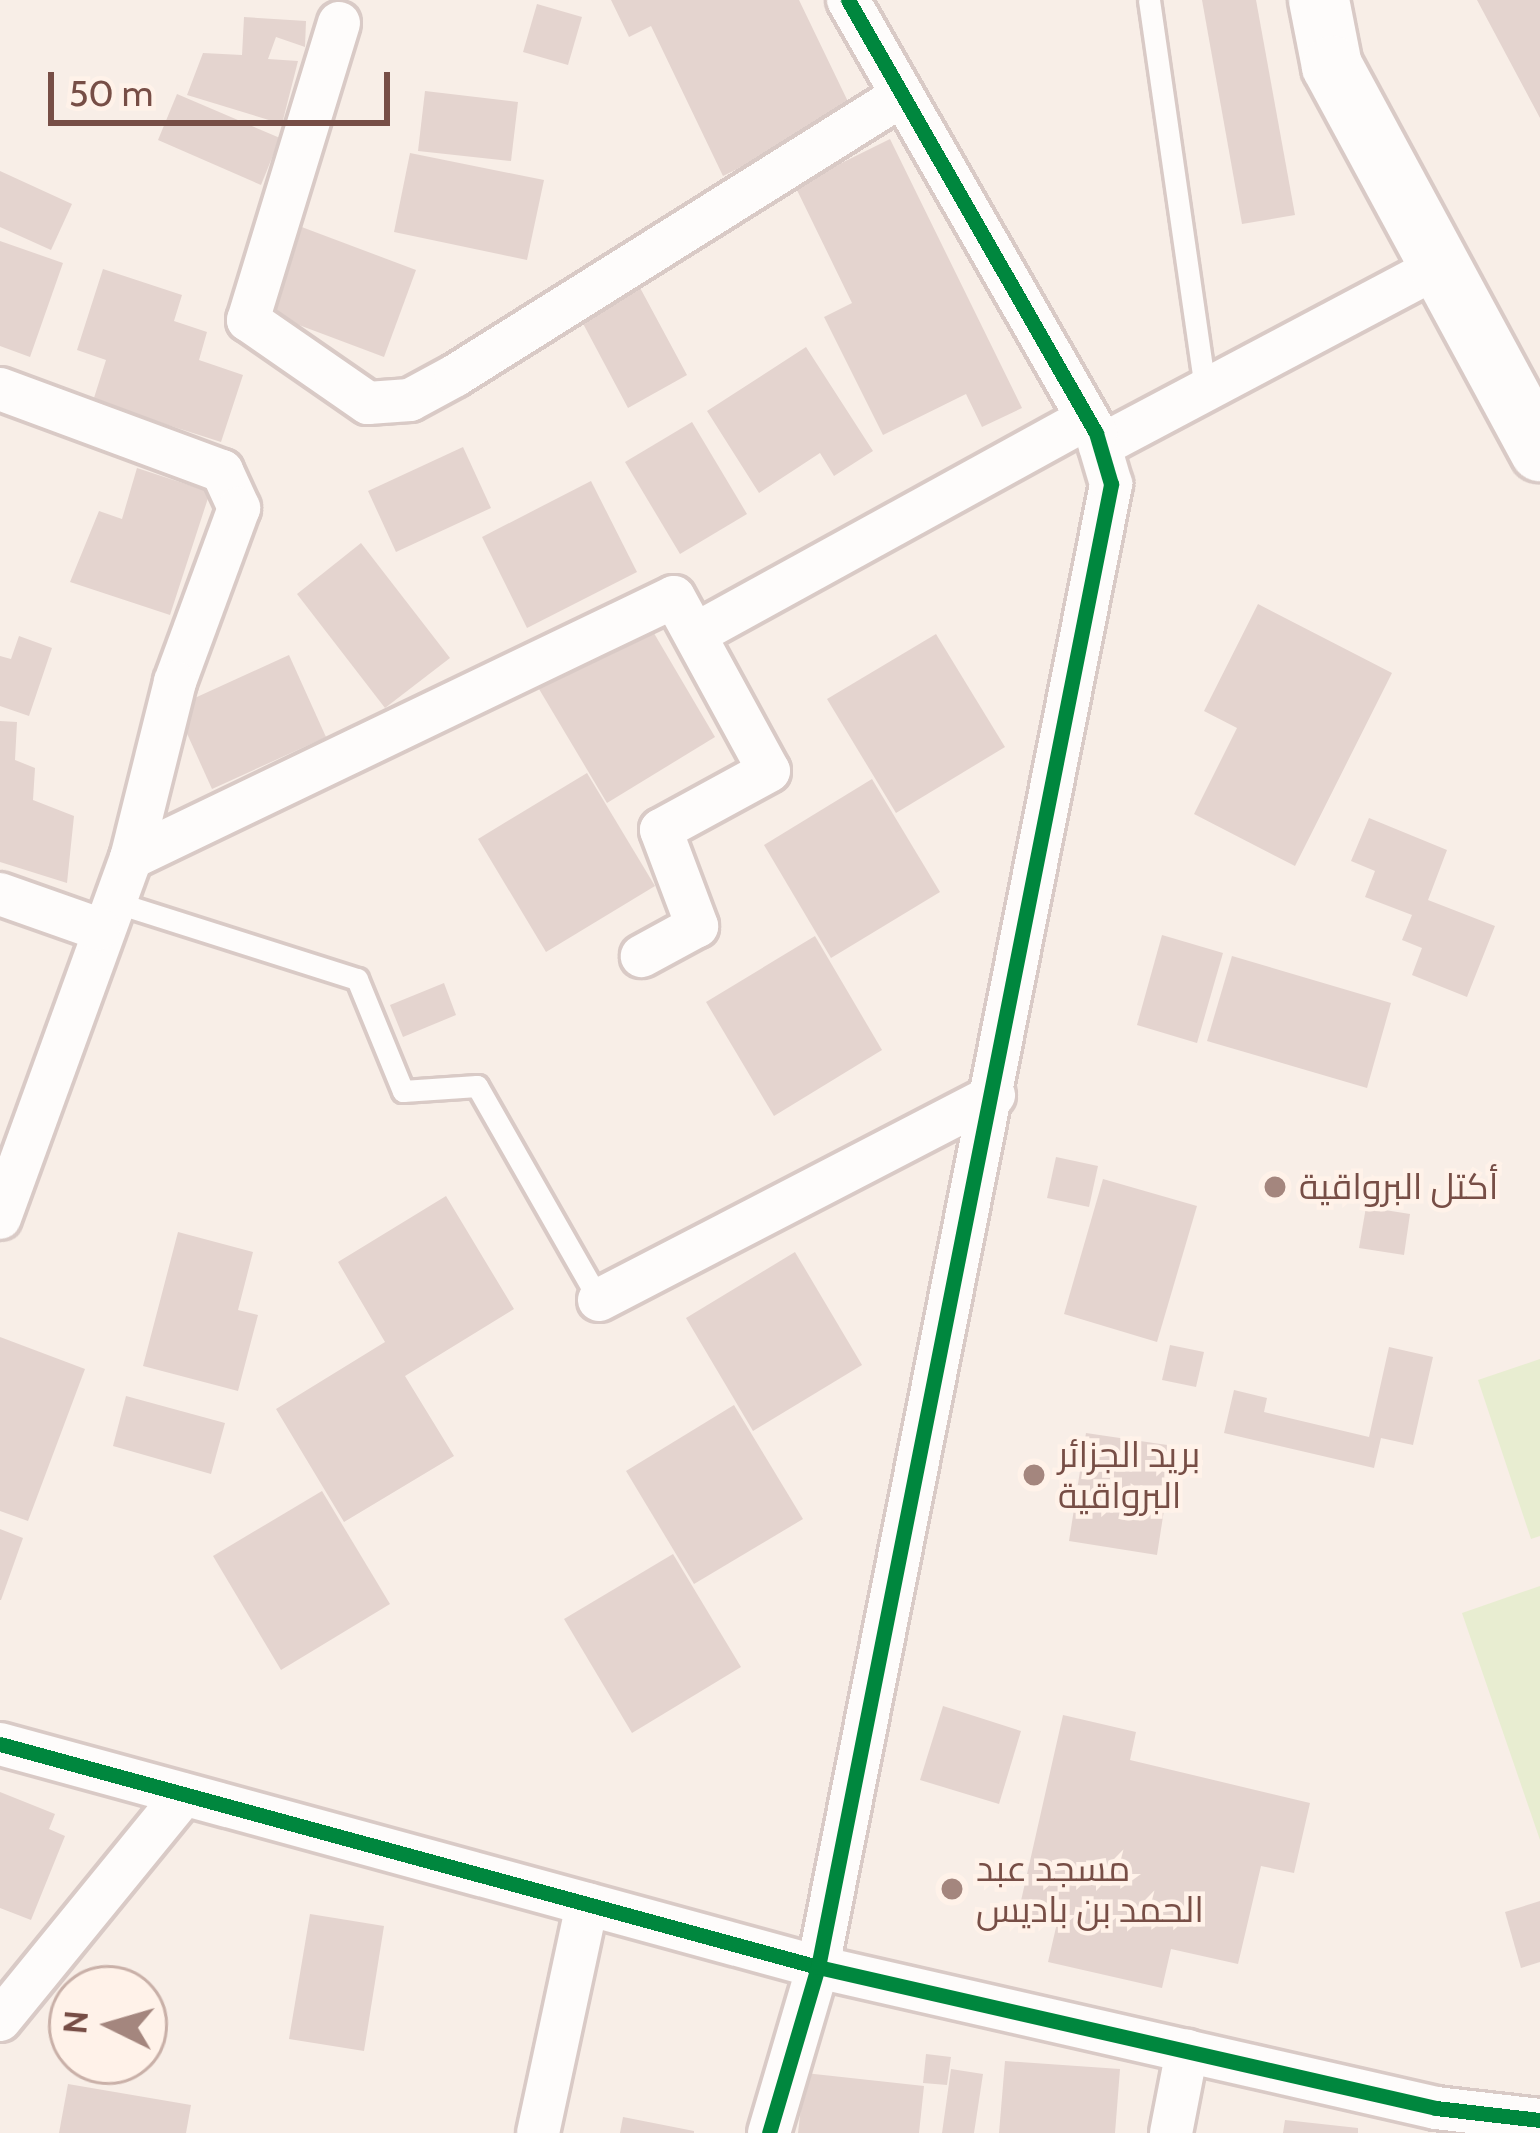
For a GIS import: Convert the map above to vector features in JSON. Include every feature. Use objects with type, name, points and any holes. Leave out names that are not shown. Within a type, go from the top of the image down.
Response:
[{"type":"main road","points":[[1319,0],[1332,66],[1540,452]]},
{"type":"street","points":[[769,2133],[818,1967],[1106,540],[1111,484],[1094,433],[848,0]]},
{"type":"street","points":[[339,22],[248,320],[368,404],[410,400],[456,375],[901,96]]},
{"type":"street","points":[[699,632],[1094,433],[1206,393],[1440,266]]},
{"type":"street","points":[[0,389],[222,471],[236,490],[239,508],[175,682],[131,858],[105,915],[0,1217]]},
{"type":"street","points":[[131,858],[674,597],[699,632],[769,771],[661,830],[697,926],[642,956]]},
{"type":"street","points":[[0,894],[105,915]]},
{"type":"street","points":[[598,1300],[994,1095]]},
{"type":"street","points":[[0,1744],[818,1967],[1436,2108],[1540,2120]]},
{"type":"street","points":[[0,2020],[184,1794]]},
{"type":"street","points":[[538,2133],[587,1904]]},
{"type":"street","points":[[1171,2133],[1186,2051]]},
{"type":"lane","points":[[1149,0],[1206,393]]},
{"type":"lane","points":[[105,915],[357,979],[404,1091],[477,1085],[598,1300]]},
{"type":"green space","points":[[1540,1359],[1540,1536],[1531,1539],[1478,1380]]},
{"type":"green space","points":[[1540,1586],[1540,1840],[1462,1613]]},
{"type":"building","points":[[611,0],[799,0],[853,112],[723,176],[651,26],[629,37]]},
{"type":"building","points":[[1202,0],[1256,0],[1295,215],[1242,224]]},
{"type":"building","points":[[1477,0],[1540,0],[1540,118]]},
{"type":"building","points":[[537,4],[582,17],[568,65],[523,52]]},
{"type":"building","points":[[244,17],[306,21],[305,47],[276,37],[268,59],[298,61],[282,124],[187,95],[203,53],[242,55]]},
{"type":"building","points":[[425,91],[518,102],[511,161],[418,151]]},
{"type":"building","points":[[177,94],[280,138],[261,185],[158,140]]},
{"type":"building","points":[[890,139],[1022,408],[982,427],[966,394],[883,435],[824,317],[852,303],[795,186]]},
{"type":"building","points":[[410,153],[544,180],[527,260],[394,232]]},
{"type":"building","points":[[0,171],[72,204],[51,250],[0,227]]},
{"type":"building","points":[[299,226],[416,270],[384,357],[267,313]]},
{"type":"building","points":[[0,241],[63,263],[30,357],[0,346]]},
{"type":"building","points":[[103,269],[182,295],[174,321],[207,332],[199,360],[243,375],[221,442],[93,401],[106,360],[77,350]]},
{"type":"building","points":[[638,284],[687,375],[628,408],[579,316]]},
{"type":"building","points":[[806,347],[873,451],[834,476],[820,453],[759,493],[707,411]]},
{"type":"building","points":[[692,422],[747,514],[680,554],[625,462]]},
{"type":"building","points":[[463,447],[491,508],[396,552],[368,491]]},
{"type":"building","points":[[137,468],[210,492],[170,615],[70,582],[99,511],[122,519]]},
{"type":"building","points":[[591,481],[637,572],[527,628],[482,537]]},
{"type":"building","points":[[361,543],[450,658],[385,708],[297,594]]},
{"type":"building","points":[[1258,604],[1392,673],[1295,866],[1194,814],[1237,728],[1204,711]]},
{"type":"building","points":[[648,623],[715,737],[607,803],[539,689]]},
{"type":"building","points":[[936,634],[1005,747],[896,813],[827,699]]},
{"type":"building","points":[[19,636],[52,648],[29,716],[0,706],[0,656],[11,659]]},
{"type":"building","points":[[289,655],[326,737],[212,789],[175,707]]},
{"type":"building","points":[[0,721],[17,722],[15,760],[35,768],[33,800],[74,816],[67,883],[0,862]]},
{"type":"building","points":[[587,773],[655,886],[546,952],[478,839]]},
{"type":"building","points":[[872,779],[940,892],[831,958],[764,845]]},
{"type":"building","points":[[1369,818],[1447,850],[1428,900],[1495,926],[1467,997],[1412,975],[1422,948],[1402,940],[1412,915],[1365,897],[1375,871],[1351,861]]},
{"type":"building","points":[[1162,935],[1223,953],[1197,1043],[1137,1025]]},
{"type":"building","points":[[815,936],[882,1050],[774,1116],[706,1002]]},
{"type":"building","points":[[1232,956],[1391,1003],[1367,1088],[1207,1041]]},
{"type":"building","points":[[444,983],[456,1015],[403,1037],[390,1005]]},
{"type":"building","points":[[1056,1157],[1098,1166],[1089,1207],[1047,1198]]},
{"type":"building","points":[[1103,1179],[1197,1206],[1157,1342],[1064,1314]]},
{"type":"building","points":[[446,1196],[514,1309],[405,1376],[454,1456],[344,1522],[276,1409],[385,1342],[338,1262]]},
{"type":"building","points":[[1366,1207],[1410,1214],[1404,1255],[1359,1248]]},
{"type":"building","points":[[178,1232],[253,1252],[238,1310],[258,1315],[238,1391],[143,1366]]},
{"type":"building","points":[[795,1252],[862,1365],[753,1431],[686,1318]]},
{"type":"building","points":[[0,1337],[85,1369],[28,1521],[0,1511]]},
{"type":"building","points":[[1170,1345],[1204,1352],[1196,1387],[1162,1380]]},
{"type":"building","points":[[1389,1347],[1433,1357],[1413,1445],[1381,1438],[1374,1468],[1224,1433],[1234,1390],[1267,1398],[1264,1412],[1369,1437]]},
{"type":"building","points":[[126,1396],[225,1423],[211,1474],[113,1446]]},
{"type":"building","points":[[734,1405],[803,1519],[694,1584],[626,1471]]},
{"type":"building","points":[[1086,1433],[1174,1446],[1157,1555],[1069,1541]]},
{"type":"building","points":[[322,1491],[390,1604],[281,1670],[213,1556]]},
{"type":"building","points":[[0,1529],[23,1538],[1,1600],[0,1600]]},
{"type":"building","points":[[673,1554],[741,1667],[632,1733],[564,1619]]},
{"type":"building","points":[[943,1706],[1021,1731],[999,1804],[920,1780]]},
{"type":"building","points":[[1063,1715],[1136,1732],[1130,1760],[1310,1803],[1294,1873],[1261,1866],[1238,1964],[1171,1949],[1162,1988],[1048,1962],[1057,1923],[1018,1914]]},
{"type":"building","points":[[0,1792],[55,1814],[49,1829],[65,1836],[31,1920],[0,1908]]},
{"type":"building","points":[[1540,1901],[1540,1962],[1521,1968],[1505,1912]]},
{"type":"building","points":[[310,1914],[384,1926],[364,2051],[289,2039]]},
{"type":"building","points":[[926,2054],[951,2057],[947,2085],[923,2083]]},
{"type":"building","points":[[1005,2061],[1120,2069],[1115,2133],[999,2133]]},
{"type":"building","points":[[951,2069],[983,2074],[974,2133],[942,2133]]},
{"type":"building","points":[[805,2073],[924,2086],[919,2133],[798,2133]]},
{"type":"building","points":[[68,2085],[191,2105],[186,2133],[59,2133]]},
{"type":"building","points":[[623,2117],[694,2131],[694,2133],[620,2133]]},
{"type":"building","points":[[1285,2120],[1358,2128],[1358,2133],[1283,2133]]},
{"type":"cycle path","points":[[769,2133],[818,1967],[1111,484],[1096,433],[848,0]]},
{"type":"cycle path","points":[[0,1744],[818,1967],[1436,2108],[1540,2120]]},
{"type":"place","name":"أكتل البرواقية","points":[[1275,1187]]},
{"type":"place","name":"بريد الجزائر البرواقية","points":[[1034,1475]]},
{"type":"place","name":"مسجد عبد الحمد بن باديس","points":[[952,1889]]}]
